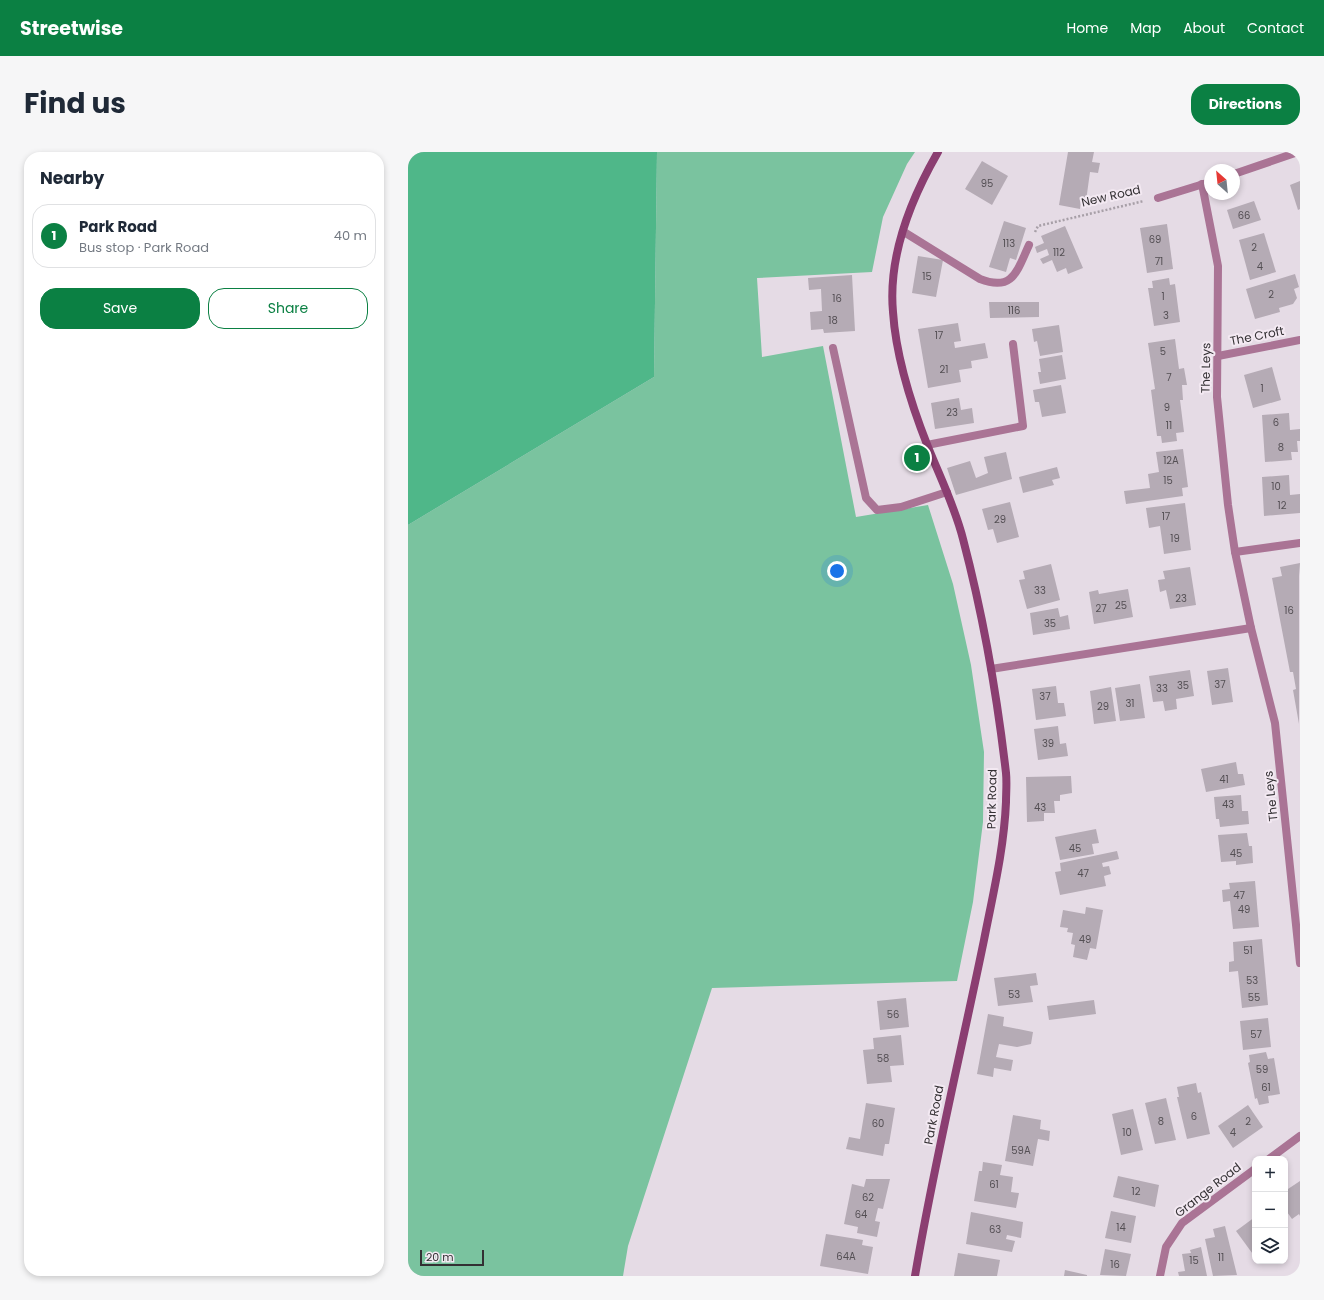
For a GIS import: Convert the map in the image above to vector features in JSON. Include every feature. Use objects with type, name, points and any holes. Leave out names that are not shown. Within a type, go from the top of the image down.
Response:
[{"type":"main road","name":"Park Road","points":[[915,1276],[949,1098],[999,866],[1004,828],[1007,777],[991,669],[963,537],[947,492],[927,445],[904,377],[892,311],[894,279],[910,211],[922,180],[938,152]]},
{"type":"street","points":[[1240,172],[1298,152]]},
{"type":"street","name":"New Road","points":[[1158,198],[1204,184]]},
{"type":"street","name":"The Leys","points":[[1208,200],[1218,266],[1217,397],[1220,441],[1235,552],[1251,628],[1275,724],[1296,881],[1300,963]]},
{"type":"street","points":[[904,232],[980,279],[990,283],[1001,284],[1008,281],[1016,274],[1029,245]]},
{"type":"street","name":"The Croft","points":[[1218,356],[1300,340]]},
{"type":"street","points":[[927,445],[1023,426],[1013,344]]},
{"type":"street","points":[[833,348],[866,498],[877,510],[901,507],[947,492]]},
{"type":"street","points":[[1235,552],[1300,543]]},
{"type":"street","points":[[991,669],[1251,628]]},
{"type":"street","points":[[1273,1156],[1300,1136]]},
{"type":"street","name":"Grange Road","points":[[1160,1276],[1166,1247],[1182,1223],[1252,1171]]},
{"type":"path","name":"New Road","points":[[1029,245],[1038,226],[1158,198]]},
{"type":"green space","points":[[408,152],[657,152],[654,377],[408,525]]},
{"type":"green space","points":[[657,152],[915,152],[907,164],[883,217],[872,272],[757,278],[762,357],[823,346],[856,517],[928,505],[953,584],[971,665],[984,752],[983,822],[973,902],[957,981],[712,988],[628,1246],[623,1276],[408,1276],[408,525],[654,377]]},
{"type":"building","points":[[1068,152],[1094,152],[1092,162],[1100,163],[1098,173],[1090,172],[1086,201],[1081,200],[1080,209],[1059,205]]},
{"type":"building","points":[[982,161],[1008,176],[992,205],[965,189]]},
{"type":"building","points":[[1300,181],[1300,209],[1298,210],[1290,185]]},
{"type":"building","points":[[1254,201],[1261,220],[1233,229],[1227,210]]},
{"type":"building","points":[[1004,221],[1026,228],[1016,260],[1010,258],[1006,272],[989,267]]},
{"type":"building","points":[[1167,224],[1173,269],[1147,273],[1140,228]]},
{"type":"building","points":[[1065,226],[1083,268],[1068,274],[1066,268],[1057,272],[1052,260],[1043,264],[1040,259],[1049,255],[1047,249],[1037,253],[1035,247],[1044,243],[1041,236]]},
{"type":"building","points":[[1264,233],[1276,272],[1250,280],[1239,240]]},
{"type":"building","points":[[918,256],[943,260],[936,297],[912,293]]},
{"type":"building","points":[[1295,274],[1299,287],[1294,289],[1297,298],[1293,304],[1279,308],[1280,312],[1255,319],[1246,289]]},
{"type":"building","points":[[852,275],[855,331],[824,333],[823,329],[811,330],[810,312],[822,311],[821,289],[809,290],[808,278]]},
{"type":"building","points":[[1169,278],[1170,285],[1175,284],[1180,322],[1154,326],[1148,288],[1153,288],[1152,281]]},
{"type":"building","points":[[989,302],[1039,302],[1039,317],[990,318]]},
{"type":"building","points":[[958,323],[961,341],[954,342],[955,348],[985,343],[988,358],[971,361],[972,368],[959,370],[961,382],[928,388],[918,329]]},
{"type":"building","points":[[1059,325],[1063,352],[1040,356],[1037,341],[1034,342],[1032,329]]},
{"type":"building","points":[[1175,339],[1179,369],[1184,368],[1187,385],[1182,385],[1183,400],[1180,400],[1184,432],[1176,433],[1177,441],[1162,443],[1161,436],[1157,436],[1151,390],[1155,389],[1148,343]]},
{"type":"building","points":[[1062,355],[1066,379],[1040,384],[1038,372],[1041,372],[1039,359]]},
{"type":"building","points":[[1272,367],[1281,400],[1253,408],[1244,375]]},
{"type":"building","points":[[1061,385],[1066,413],[1042,417],[1039,402],[1035,402],[1033,390]]},
{"type":"building","points":[[959,398],[961,410],[972,408],[974,423],[935,429],[931,403]]},
{"type":"building","points":[[1289,413],[1290,430],[1300,429],[1300,441],[1297,441],[1298,452],[1291,452],[1292,460],[1265,462],[1262,415]]},
{"type":"building","points":[[1183,449],[1188,487],[1182,488],[1183,496],[1126,504],[1124,491],[1150,488],[1148,474],[1159,472],[1156,452]]},
{"type":"building","points":[[1006,452],[1012,479],[956,495],[947,468],[970,461],[976,478],[988,473],[984,457]]},
{"type":"building","points":[[1057,467],[1060,478],[1052,480],[1054,485],[1023,493],[1019,477]]},
{"type":"building","points":[[1289,475],[1290,495],[1300,494],[1300,513],[1264,516],[1262,477]]},
{"type":"building","points":[[1010,502],[1019,537],[997,543],[993,529],[988,530],[982,509]]},
{"type":"building","points":[[1185,503],[1191,550],[1164,554],[1160,526],[1149,528],[1146,508]]},
{"type":"building","points":[[1300,563],[1299,724],[1293,690],[1296,689],[1293,672],[1290,672],[1272,578],[1282,576],[1280,567]]},
{"type":"building","points":[[1051,564],[1060,600],[1027,609],[1019,580],[1025,579],[1023,571]]},
{"type":"building","points":[[1190,567],[1196,605],[1170,609],[1166,590],[1160,592],[1158,580],[1165,579],[1163,571]]},
{"type":"building","points":[[1128,589],[1133,617],[1094,624],[1089,592],[1098,590],[1099,594]]},
{"type":"building","points":[[1058,608],[1060,617],[1068,615],[1070,629],[1033,635],[1030,613]]},
{"type":"building","points":[[1228,668],[1233,702],[1212,705],[1207,671]]},
{"type":"building","points":[[1190,670],[1194,696],[1176,699],[1177,709],[1165,711],[1163,701],[1153,702],[1149,676]]},
{"type":"building","points":[[1140,684],[1145,718],[1120,721],[1115,688]]},
{"type":"building","points":[[1056,686],[1058,703],[1064,703],[1066,716],[1036,720],[1032,689]]},
{"type":"building","points":[[1111,687],[1116,721],[1094,724],[1090,691]]},
{"type":"building","points":[[1058,726],[1060,744],[1066,743],[1068,756],[1038,760],[1034,729]]},
{"type":"building","points":[[1236,762],[1238,774],[1243,774],[1245,785],[1206,792],[1201,769]]},
{"type":"building","points":[[1071,776],[1072,793],[1060,795],[1060,801],[1054,801],[1055,813],[1044,813],[1044,821],[1027,822],[1026,777]]},
{"type":"building","points":[[1241,795],[1242,811],[1248,811],[1249,824],[1220,827],[1219,819],[1216,819],[1214,797]]},
{"type":"building","points":[[1096,829],[1099,843],[1092,844],[1094,854],[1060,860],[1055,837]]},
{"type":"building","points":[[1247,833],[1249,846],[1252,846],[1253,863],[1236,865],[1236,861],[1221,862],[1218,835]]},
{"type":"building","points":[[1117,851],[1119,859],[1102,863],[1103,867],[1109,866],[1111,874],[1104,876],[1106,886],[1060,895],[1055,872],[1061,871],[1060,863]]},
{"type":"building","points":[[1255,881],[1259,927],[1233,929],[1230,901],[1223,902],[1222,890],[1230,889],[1229,883]]},
{"type":"building","points":[[1086,907],[1103,910],[1096,949],[1090,948],[1087,960],[1073,957],[1075,945],[1071,944],[1073,933],[1067,932],[1068,928],[1060,927],[1063,910],[1085,914]]},
{"type":"building","points":[[1262,939],[1268,1005],[1242,1008],[1238,971],[1229,972],[1229,962],[1234,961],[1233,942]]},
{"type":"building","points":[[1036,973],[1038,985],[1030,986],[1033,1002],[998,1006],[994,978]]},
{"type":"building","points":[[906,998],[909,1027],[880,1030],[877,1001]]},
{"type":"building","points":[[1094,1000],[1096,1014],[1049,1020],[1047,1006]]},
{"type":"building","points":[[988,1014],[1004,1017],[1003,1026],[1033,1032],[1031,1044],[1017,1047],[999,1044],[996,1057],[1013,1060],[1011,1071],[994,1068],[993,1077],[977,1074]]},
{"type":"building","points":[[1268,1018],[1271,1047],[1243,1050],[1240,1021]]},
{"type":"building","points":[[901,1035],[904,1065],[890,1066],[892,1082],[867,1084],[863,1050],[874,1049],[873,1038]]},
{"type":"building","points":[[1266,1052],[1268,1059],[1274,1058],[1280,1094],[1268,1096],[1269,1103],[1259,1105],[1257,1098],[1255,1099],[1248,1063],[1250,1062],[1249,1055]]},
{"type":"building","points":[[1196,1083],[1198,1093],[1201,1092],[1210,1134],[1187,1139],[1177,1097],[1179,1097],[1177,1087]]},
{"type":"building","points":[[1166,1098],[1176,1140],[1155,1144],[1145,1103]]},
{"type":"building","points":[[866,1103],[895,1108],[889,1144],[885,1144],[883,1156],[846,1149],[849,1137],[860,1139]]},
{"type":"building","points":[[1248,1105],[1263,1127],[1233,1148],[1218,1126]]},
{"type":"building","points":[[1133,1109],[1143,1150],[1121,1155],[1112,1114]]},
{"type":"building","points":[[1013,1115],[1041,1120],[1040,1129],[1050,1131],[1049,1141],[1038,1139],[1033,1166],[1005,1161]]},
{"type":"building","points":[[983,1162],[1002,1165],[1000,1175],[1013,1177],[1011,1192],[1019,1193],[1016,1208],[974,1201],[979,1171],[982,1171]]},
{"type":"building","points":[[1118,1176],[1159,1185],[1155,1207],[1113,1197]]},
{"type":"building","points":[[866,1179],[890,1179],[883,1209],[878,1208],[875,1221],[880,1222],[877,1237],[857,1233],[858,1227],[844,1224],[852,1184],[864,1187]]},
{"type":"building","points":[[1300,1181],[1300,1216],[1299,1214],[1292,1219],[1288,1213],[1288,1189]]},
{"type":"building","points":[[1111,1211],[1136,1216],[1131,1243],[1105,1238]]},
{"type":"building","points":[[971,1212],[1023,1222],[1021,1238],[1007,1235],[1006,1239],[1015,1241],[1012,1252],[966,1244]]},
{"type":"building","points":[[1252,1219],[1252,1253],[1236,1231]]},
{"type":"building","points":[[1225,1226],[1237,1275],[1213,1276],[1205,1239],[1215,1237],[1213,1229]]},
{"type":"building","points":[[826,1234],[863,1240],[862,1245],[873,1247],[868,1274],[820,1266]]},
{"type":"building","points":[[1201,1247],[1207,1276],[1179,1276],[1178,1272],[1185,1271],[1182,1254],[1191,1253],[1190,1250]]},
{"type":"building","points":[[1105,1249],[1131,1254],[1126,1276],[1100,1275]]},
{"type":"building","points":[[958,1253],[1000,1260],[997,1276],[954,1276]]},
{"type":"building","points":[[1065,1270],[1087,1275],[1087,1276],[1064,1276]]},
{"type":"place","name":"Park Road","points":[[917,458]]}]
